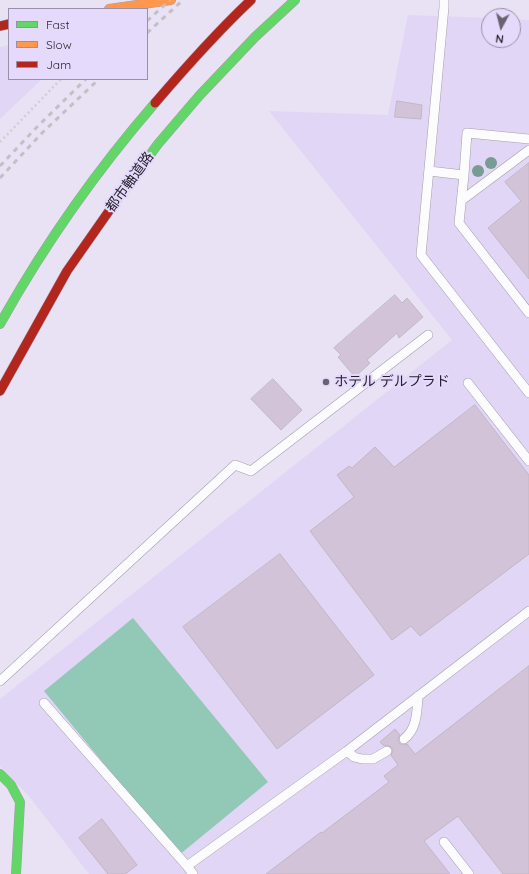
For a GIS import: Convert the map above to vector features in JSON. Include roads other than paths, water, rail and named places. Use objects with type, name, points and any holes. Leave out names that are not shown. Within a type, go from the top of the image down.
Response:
[{"type":"main road","points":[[116,8],[171,0]]},
{"type":"main road","name":"都市軸道路","points":[[0,324],[36,264],[76,205],[136,125],[236,13],[251,0]]},
{"type":"main road","name":"都市軸道路","points":[[0,391],[67,271],[158,144],[199,96],[255,37],[295,0]]},
{"type":"main road","points":[[0,774],[11,785],[20,802],[16,874]]},
{"type":"lane","points":[[444,0],[421,256],[529,393]]},
{"type":"lane","points":[[529,138],[467,133],[459,223],[529,313]]},
{"type":"lane","points":[[462,200],[529,150]]},
{"type":"lane","points":[[429,171],[464,175]]},
{"type":"lane","points":[[0,680],[235,465],[251,470],[428,335]]},
{"type":"lane","points":[[468,383],[529,461]]},
{"type":"lane","points":[[188,866],[347,751],[529,611]]},
{"type":"lane","points":[[404,739],[409,735],[414,725],[418,696]]},
{"type":"lane","points":[[44,703],[188,866],[193,874]]},
{"type":"lane","points":[[347,751],[354,757],[362,759],[373,759],[387,751]]},
{"type":"lane","points":[[444,842],[469,874]]},
{"type":"railway","points":[[148,20],[170,0]]},
{"type":"railway","points":[[148,32],[183,0]]},
{"type":"railway","points":[[0,166],[85,80]]},
{"type":"railway","points":[[0,178],[42,133],[98,80]]},
{"type":"place","name":"ホテル デルプラド","points":[[326,382]]}]
